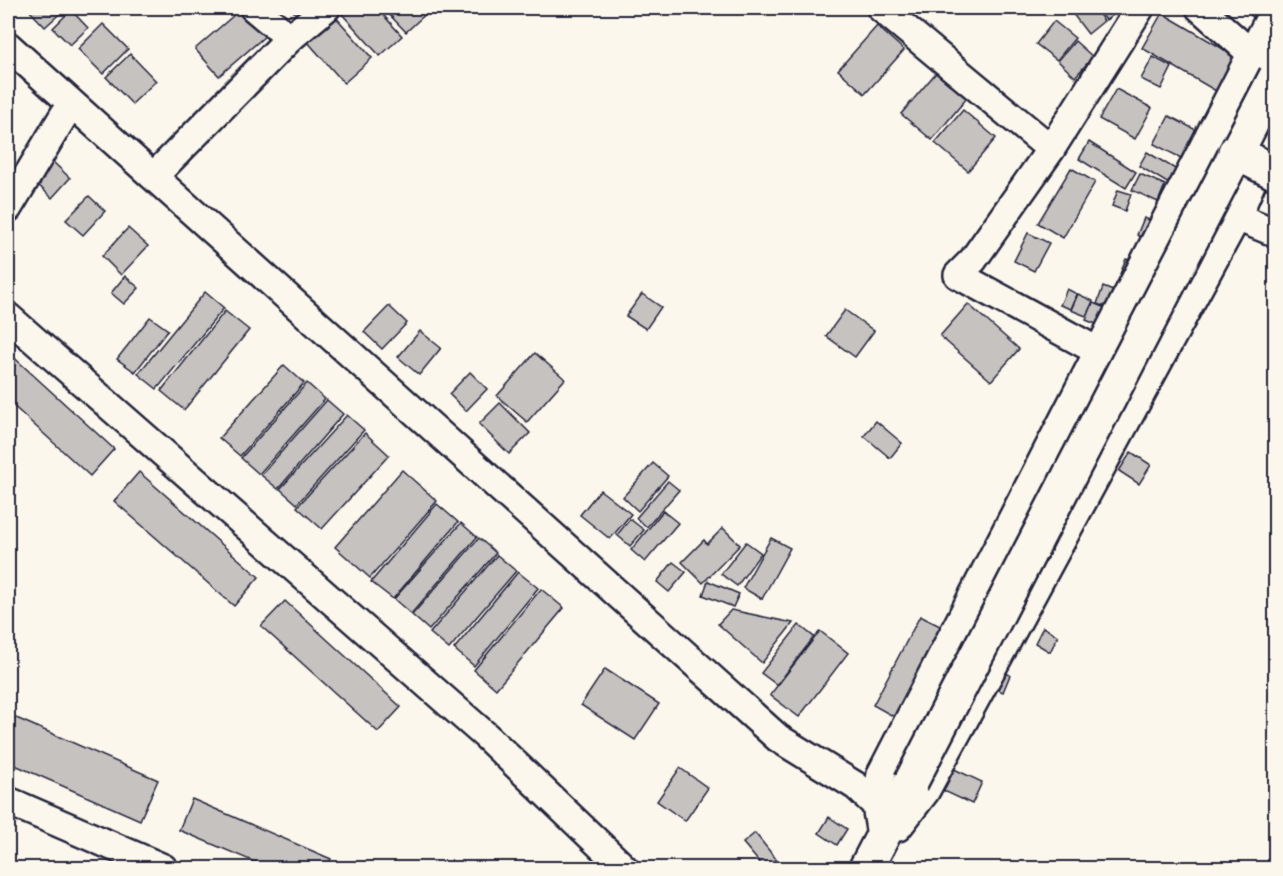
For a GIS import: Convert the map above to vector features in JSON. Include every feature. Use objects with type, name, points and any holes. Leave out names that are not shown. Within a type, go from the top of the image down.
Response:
[{"type":"main road","points":[[874,855],[1275,76]]},
{"type":"main road","points":[[1235,152],[1275,173]]},
{"type":"street","points":[[254,8],[290,38]]},
{"type":"street","points":[[154,176],[290,38],[326,8]]},
{"type":"street","points":[[881,8],[1051,149]]},
{"type":"street","points":[[1140,8],[1051,149],[973,260],[958,275],[1150,378]]},
{"type":"street","points":[[1200,8],[1275,76]]},
{"type":"street","points":[[874,855],[876,805],[881,774],[1275,8]]},
{"type":"street","points":[[8,46],[70,105],[154,176],[778,738],[856,786],[876,805]]},
{"type":"street","points":[[8,208],[70,105]]},
{"type":"street","points":[[874,855],[906,820],[925,792],[1237,217],[1275,125]]},
{"type":"street","points":[[1237,217],[1275,232]]},
{"type":"street","points":[[8,317],[485,735],[624,868]]},
{"type":"street","points":[[8,801],[164,868]]},
{"type":"building","points":[[27,8],[66,8],[45,27]]},
{"type":"building","points":[[242,8],[265,36],[219,76],[195,49]]},
{"type":"building","points":[[290,8],[304,8],[296,14]]},
{"type":"building","points":[[350,8],[377,8],[402,36],[380,56],[342,14]]},
{"type":"building","points":[[383,8],[432,8],[406,32]]},
{"type":"building","points":[[1079,8],[1094,8],[1104,21],[1088,34],[1072,13]]},
{"type":"building","points":[[1097,8],[1112,8],[1116,13],[1106,20]]},
{"type":"building","points":[[1243,8],[1264,8],[1257,21]]},
{"type":"building","points":[[71,10],[88,28],[70,45],[53,28]]},
{"type":"building","points":[[1162,13],[1237,57],[1216,91],[1142,48]]},
{"type":"building","points":[[334,15],[372,58],[344,83],[306,40]]},
{"type":"building","points":[[1054,21],[1075,38],[1057,60],[1036,44]]},
{"type":"building","points":[[103,24],[128,49],[103,74],[78,49]]},
{"type":"building","points":[[877,26],[904,50],[865,94],[838,70]]},
{"type":"building","points":[[1075,41],[1093,57],[1075,77],[1058,61]]},
{"type":"building","points":[[130,54],[156,81],[132,104],[106,77]]},
{"type":"building","points":[[1153,57],[1172,67],[1161,89],[1141,79]]},
{"type":"building","points":[[940,68],[971,93],[932,140],[901,114]]},
{"type":"building","points":[[1116,89],[1152,108],[1135,139],[1099,119]]},
{"type":"building","points":[[963,110],[996,138],[968,171],[935,143]]},
{"type":"building","points":[[1169,116],[1196,130],[1181,158],[1154,144]]},
{"type":"building","points":[[1089,142],[1136,172],[1126,188],[1079,159]]},
{"type":"building","points":[[1147,152],[1177,170],[1169,184],[1139,166]]},
{"type":"building","points":[[52,161],[70,178],[52,198],[34,181]]},
{"type":"building","points":[[1071,168],[1095,182],[1063,238],[1038,223]]},
{"type":"building","points":[[1140,174],[1165,185],[1158,202],[1132,190]]},
{"type":"building","points":[[1118,190],[1131,194],[1125,211],[1112,206]]},
{"type":"building","points":[[89,196],[105,211],[83,235],[66,220]]},
{"type":"building","points":[[1144,218],[1163,226],[1156,244],[1137,235]]},
{"type":"building","points":[[128,228],[148,246],[121,275],[102,256]]},
{"type":"building","points":[[1028,233],[1049,243],[1034,271],[1014,261]]},
{"type":"building","points":[[1126,259],[1143,267],[1136,282],[1120,274]]},
{"type":"building","points":[[125,276],[139,288],[124,304],[111,293]]},
{"type":"building","points":[[1103,287],[1118,293],[1112,309],[1097,304]]},
{"type":"building","points":[[1067,289],[1077,294],[1071,309],[1060,305]]},
{"type":"building","points":[[205,292],[224,308],[157,389],[138,374]]},
{"type":"building","points":[[642,294],[661,307],[646,329],[626,316]]},
{"type":"building","points":[[1078,294],[1093,301],[1086,316],[1071,310]]},
{"type":"building","points":[[1093,303],[1115,312],[1108,329],[1086,320]]},
{"type":"building","points":[[968,304],[1019,349],[991,381],[940,336]]},
{"type":"building","points":[[389,306],[407,323],[382,349],[364,332]]},
{"type":"building","points":[[845,310],[874,331],[855,357],[826,336]]},
{"type":"building","points":[[225,311],[249,330],[184,410],[161,391]]},
{"type":"building","points":[[150,317],[168,330],[135,372],[117,359]]},
{"type":"building","points":[[420,331],[441,348],[419,375],[398,357]]},
{"type":"building","points":[[8,352],[114,449],[90,476],[8,401]]},
{"type":"building","points":[[535,353],[565,379],[527,422],[497,396]]},
{"type":"building","points":[[284,365],[304,383],[240,456],[219,438]]},
{"type":"building","points":[[470,372],[487,389],[466,411],[449,394]]},
{"type":"building","points":[[307,383],[325,399],[259,474],[241,458]]},
{"type":"building","points":[[327,400],[343,414],[278,489],[261,475]]},
{"type":"building","points":[[500,403],[530,433],[509,454],[479,424]]},
{"type":"building","points":[[347,415],[364,430],[297,504],[280,489]]},
{"type":"building","points":[[876,421],[902,443],[890,458],[864,436]]},
{"type":"building","points":[[365,433],[389,455],[322,529],[297,507]]},
{"type":"building","points":[[1131,452],[1151,465],[1139,484],[1119,471]]},
{"type":"building","points":[[653,463],[668,476],[638,511],[623,497]]},
{"type":"building","points":[[402,470],[437,501],[370,578],[335,547]]},
{"type":"building","points":[[139,472],[259,577],[234,606],[114,501]]},
{"type":"building","points":[[668,481],[679,490],[647,527],[636,518]]},
{"type":"building","points":[[600,490],[631,514],[610,539],[580,515]]},
{"type":"building","points":[[437,504],[458,522],[393,599],[371,582]]},
{"type":"building","points":[[663,511],[678,523],[645,562],[631,550]]},
{"type":"building","points":[[630,519],[644,530],[630,546],[617,535]]},
{"type":"building","points":[[461,523],[477,537],[411,614],[394,599]]},
{"type":"building","points":[[723,528],[740,545],[703,583],[682,562],[704,540],[707,544]]},
{"type":"building","points":[[479,538],[496,553],[429,630],[412,615]]},
{"type":"building","points":[[771,538],[790,548],[762,599],[743,588]]},
{"type":"building","points":[[746,542],[761,553],[737,586],[721,574]]},
{"type":"building","points":[[497,555],[516,571],[449,649],[430,633]]},
{"type":"building","points":[[673,562],[686,572],[669,592],[657,582]]},
{"type":"building","points":[[518,572],[538,588],[474,666],[454,649]]},
{"type":"building","points":[[708,581],[739,594],[733,607],[703,595]]},
{"type":"building","points":[[541,589],[564,608],[496,689],[474,670]]},
{"type":"building","points":[[285,601],[401,707],[378,732],[261,626]]},
{"type":"building","points":[[731,610],[793,623],[762,663],[718,624]]},
{"type":"building","points":[[920,616],[948,630],[900,720],[873,705]]},
{"type":"building","points":[[799,625],[814,637],[777,685],[761,673]]},
{"type":"building","points":[[1043,627],[1058,636],[1050,652],[1035,643]]},
{"type":"building","points":[[820,631],[848,653],[799,717],[770,695]]},
{"type":"building","points":[[605,669],[659,704],[635,740],[581,705]]},
{"type":"building","points":[[1002,671],[1010,675],[1003,692],[994,688]]},
{"type":"building","points":[[14,717],[158,780],[140,820],[8,762],[8,733]]},
{"type":"building","points":[[680,768],[708,788],[685,821],[657,801]]},
{"type":"building","points":[[954,769],[982,782],[972,804],[944,791]]},
{"type":"building","points":[[192,799],[331,859],[327,868],[269,868],[179,830]]},
{"type":"building","points":[[829,817],[847,829],[837,845],[819,833]]},
{"type":"building","points":[[755,833],[776,859],[764,868],[743,843]]}]
